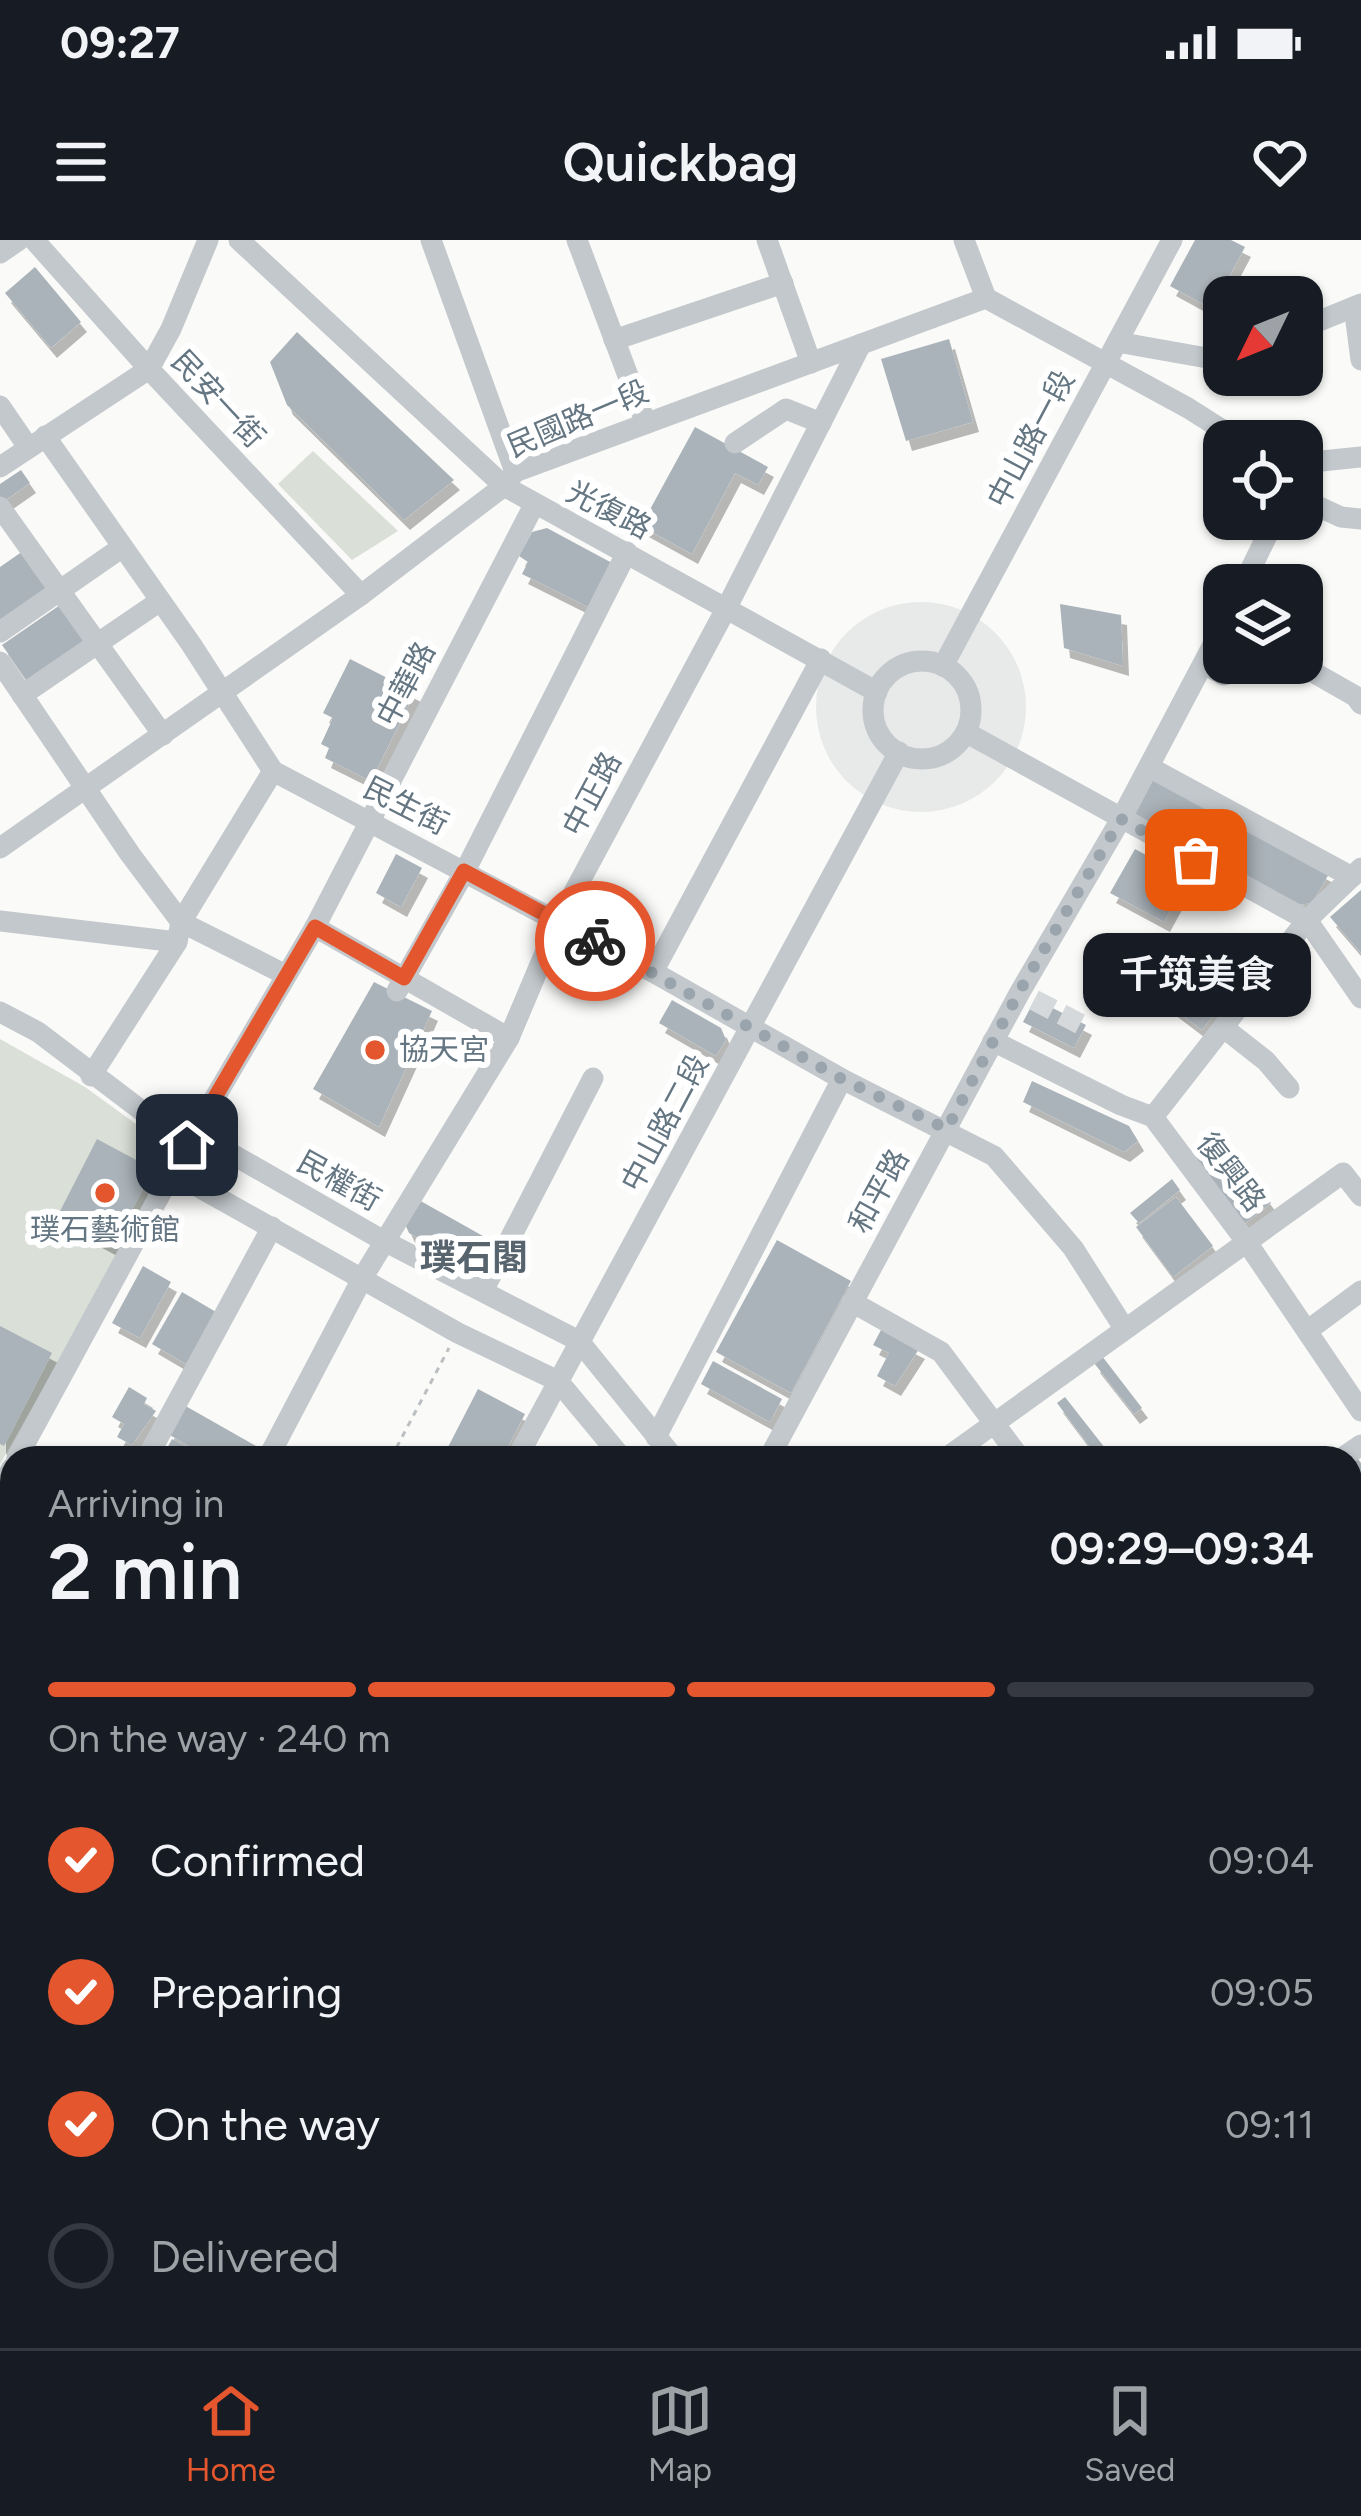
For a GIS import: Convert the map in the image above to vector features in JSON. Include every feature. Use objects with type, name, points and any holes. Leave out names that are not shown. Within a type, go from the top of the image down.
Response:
[{"type":"street","points":[[0,253],[19,240]]},
{"type":"street","name":"民安一街","points":[[34,240],[361,595]]},
{"type":"street","points":[[0,467],[149,369],[208,240]]},
{"type":"street","name":"光復路","points":[[239,240],[534,505],[877,692]]},
{"type":"street","points":[[431,240],[510,479]]},
{"type":"street","points":[[577,240],[645,422]]},
{"type":"street","points":[[767,240],[811,363]]},
{"type":"street","points":[[964,240],[986,298],[1112,353],[1209,420]]},
{"type":"street","name":"中山路一段","points":[[943,666],[1172,240]]},
{"type":"street","points":[[614,340],[782,283]]},
{"type":"street","name":"民國路一段","points":[[0,848],[361,595],[510,479],[645,422],[986,298]]},
{"type":"street","points":[[1323,320],[1357,306],[1361,360]]},
{"type":"street","name":"中正路","points":[[274,1446],[363,1277],[509,1038],[558,922],[861,344]]},
{"type":"street","points":[[1112,353],[1203,360]]},
{"type":"street","name":"民生街","points":[[0,406],[36,442],[121,548],[273,771],[653,972],[842,1079],[994,1156],[1072,1248],[1124,1328]]},
{"type":"street","points":[[735,443],[786,409],[820,423]]},
{"type":"street","points":[[1323,461],[1361,457]]},
{"type":"street","name":"中華路","points":[[24,1446],[172,1172],[315,927],[534,505]]},
{"type":"street","points":[[0,507],[164,735]]},
{"type":"street","points":[[1323,509],[1361,519]]},
{"type":"street","points":[[0,632],[121,548]]},
{"type":"street","points":[[400,984],[464,871],[627,552]]},
{"type":"street","points":[[22,695],[160,601]]},
{"type":"street","points":[[653,972],[820,659]]},
{"type":"street","points":[[915,661],[943,666],[959,677],[968,692],[967,733],[935,757],[898,752],[880,734],[874,719],[877,692],[887,675],[900,666],[915,661]]},
{"type":"street","points":[[0,662],[179,932]]},
{"type":"street","name":"和平路","points":[[775,1446],[993,1041],[1027,996],[1203,666]]},
{"type":"street","points":[[1323,678],[1361,704]]},
{"type":"street","points":[[967,733],[1307,920],[1361,998]]},
{"type":"street","name":"中山路二段","points":[[523,1446],[898,752]]},
{"type":"street","points":[[993,1041],[1121,1106],[1153,1117],[1307,920],[1357,872],[1149,767]]},
{"type":"street","points":[[92,1076],[273,771]]},
{"type":"street","points":[[0,921],[179,932],[286,975]]},
{"type":"street","points":[[315,927],[400,984],[509,1038]]},
{"type":"street","name":"民權街","points":[[0,1012],[38,1031],[92,1076],[191,1139],[579,1341],[664,1446]]},
{"type":"street","points":[[1224,1028],[1267,1061],[1289,1088]]},
{"type":"street","points":[[483,1291],[593,1078]]},
{"type":"street","points":[[656,1437],[842,1079]]},
{"type":"street","name":"復興路","points":[[1153,1117],[1248,1244],[1361,1411]]},
{"type":"street","points":[[172,1172],[458,1333],[558,1381],[612,1446]]},
{"type":"street","points":[[962,1446],[1343,1173],[1361,1196]]},
{"type":"street","points":[[153,1446],[272,1227]]},
{"type":"street","points":[[1307,1331],[1361,1291]]},
{"type":"street","points":[[852,1302],[940,1352],[1011,1446]]},
{"type":"path","points":[[397,1446],[458,1333]]},
{"type":"shaded area","points":[[313,451],[398,531],[352,560],[278,484]]},
{"type":"shaded area","points":[[921,602],[961,610],[995,633],[1018,667],[1026,707],[1018,747],[995,781],[961,804],[921,812],[881,804],[847,781],[824,747],[816,707],[824,667],[847,633],[881,610]]},
{"type":"shaded area","points":[[0,1039],[85,1087],[158,1140],[164,1168],[10,1446],[0,1446]]},
{"type":"building","points":[[1195,240],[1231,240],[1245,247],[1230,276],[1203,276],[1203,304],[1170,286]]},
{"type":"building","points":[[35,267],[81,322],[51,348],[5,293]]},
{"type":"building","points":[[297,332],[454,480],[404,520],[287,405],[270,362]]},
{"type":"building","points":[[949,339],[973,422],[906,441],[881,359]]},
{"type":"building","points":[[695,427],[768,467],[758,485],[735,473],[692,554],[641,526]]},
{"type":"building","points":[[21,470],[30,483],[0,504],[0,484]]},
{"type":"building","points":[[547,528],[612,563],[592,609],[522,574],[528,562],[519,556],[532,532]]},
{"type":"building","points":[[26,549],[51,585],[0,620],[0,567]]},
{"type":"building","points":[[63,603],[88,639],[27,681],[2,645]]},
{"type":"building","points":[[1060,604],[1121,615],[1123,666],[1064,648]]},
{"type":"building","points":[[350,659],[415,692],[371,781],[325,758],[329,748],[321,744],[333,718],[323,713]]},
{"type":"building","points":[[1147,776],[1329,874],[1312,903],[1289,906],[1134,817]]},
{"type":"building","points":[[1135,849],[1188,878],[1164,922],[1110,893]]},
{"type":"building","points":[[396,854],[422,868],[401,907],[376,893]]},
{"type":"building","points":[[1361,890],[1361,953],[1330,917]]},
{"type":"building","points":[[1222,968],[1239,981],[1202,1030],[1169,1005],[1189,978],[1195,982]]},
{"type":"building","name":"協天宮","points":[[374,982],[432,1011],[379,1127],[313,1089]]},
{"type":"building","points":[[1035,999],[1086,1025],[1074,1048],[1023,1022]]},
{"type":"building","points":[[672,1000],[721,1028],[726,1040],[716,1056],[659,1023]]},
{"type":"building","points":[[1032,1081],[1129,1126],[1138,1141],[1124,1152],[1023,1102]]},
{"type":"building","points":[[1215,1131],[1271,1203],[1239,1228],[1183,1156]]},
{"type":"building","name":"璞石藝術館","points":[[97,1139],[153,1169],[113,1247],[57,1217]]},
{"type":"building","points":[[1172,1179],[1180,1190],[1139,1223],[1130,1213]]},
{"type":"building","points":[[1176,1197],[1213,1246],[1173,1277],[1136,1227]]},
{"type":"building","points":[[417,1199],[499,1245],[482,1274],[409,1233],[405,1224]]},
{"type":"building","points":[[777,1240],[851,1281],[791,1393],[716,1352]]},
{"type":"building","points":[[143,1266],[171,1282],[140,1338],[112,1323]]},
{"type":"building","points":[[182,1292],[216,1312],[186,1364],[152,1344]]},
{"type":"building","points":[[0,1326],[52,1353],[4,1446],[0,1444]]},
{"type":"building","points":[[881,1330],[919,1349],[895,1386],[877,1376],[889,1353],[873,1345]]},
{"type":"building","points":[[1102,1356],[1142,1408],[1134,1414],[1094,1363]]},
{"type":"building","points":[[713,1361],[782,1399],[770,1422],[701,1384]]},
{"type":"building","points":[[129,1387],[147,1398],[144,1404],[156,1411],[132,1445],[117,1437],[124,1424],[112,1417]]},
{"type":"building","points":[[478,1389],[525,1414],[508,1446],[449,1446]]},
{"type":"building","points":[[1065,1397],[1103,1446],[1089,1446],[1057,1403]]},
{"type":"building","points":[[182,1404],[256,1446],[189,1446],[166,1433]]},
{"type":"tunnel","points":[[1034,1000],[1084,1026]]},
{"type":"way so far","points":[[595,941],[842,1079],[947,1129],[1019,992],[1121,819],[1196,860]]},
{"type":"place","name":"千筑美食","points":[[1196,860]]},
{"type":"place","name":"協天宮","points":[[375,1050]]},
{"type":"place","name":"璞石藝術館","points":[[105,1193]]},
{"type":"district","name":"璞石閣","points":[[474,1257]]},
{"type":"route","points":[[187,1145],[315,927],[404,978],[464,871],[595,941]]}]
